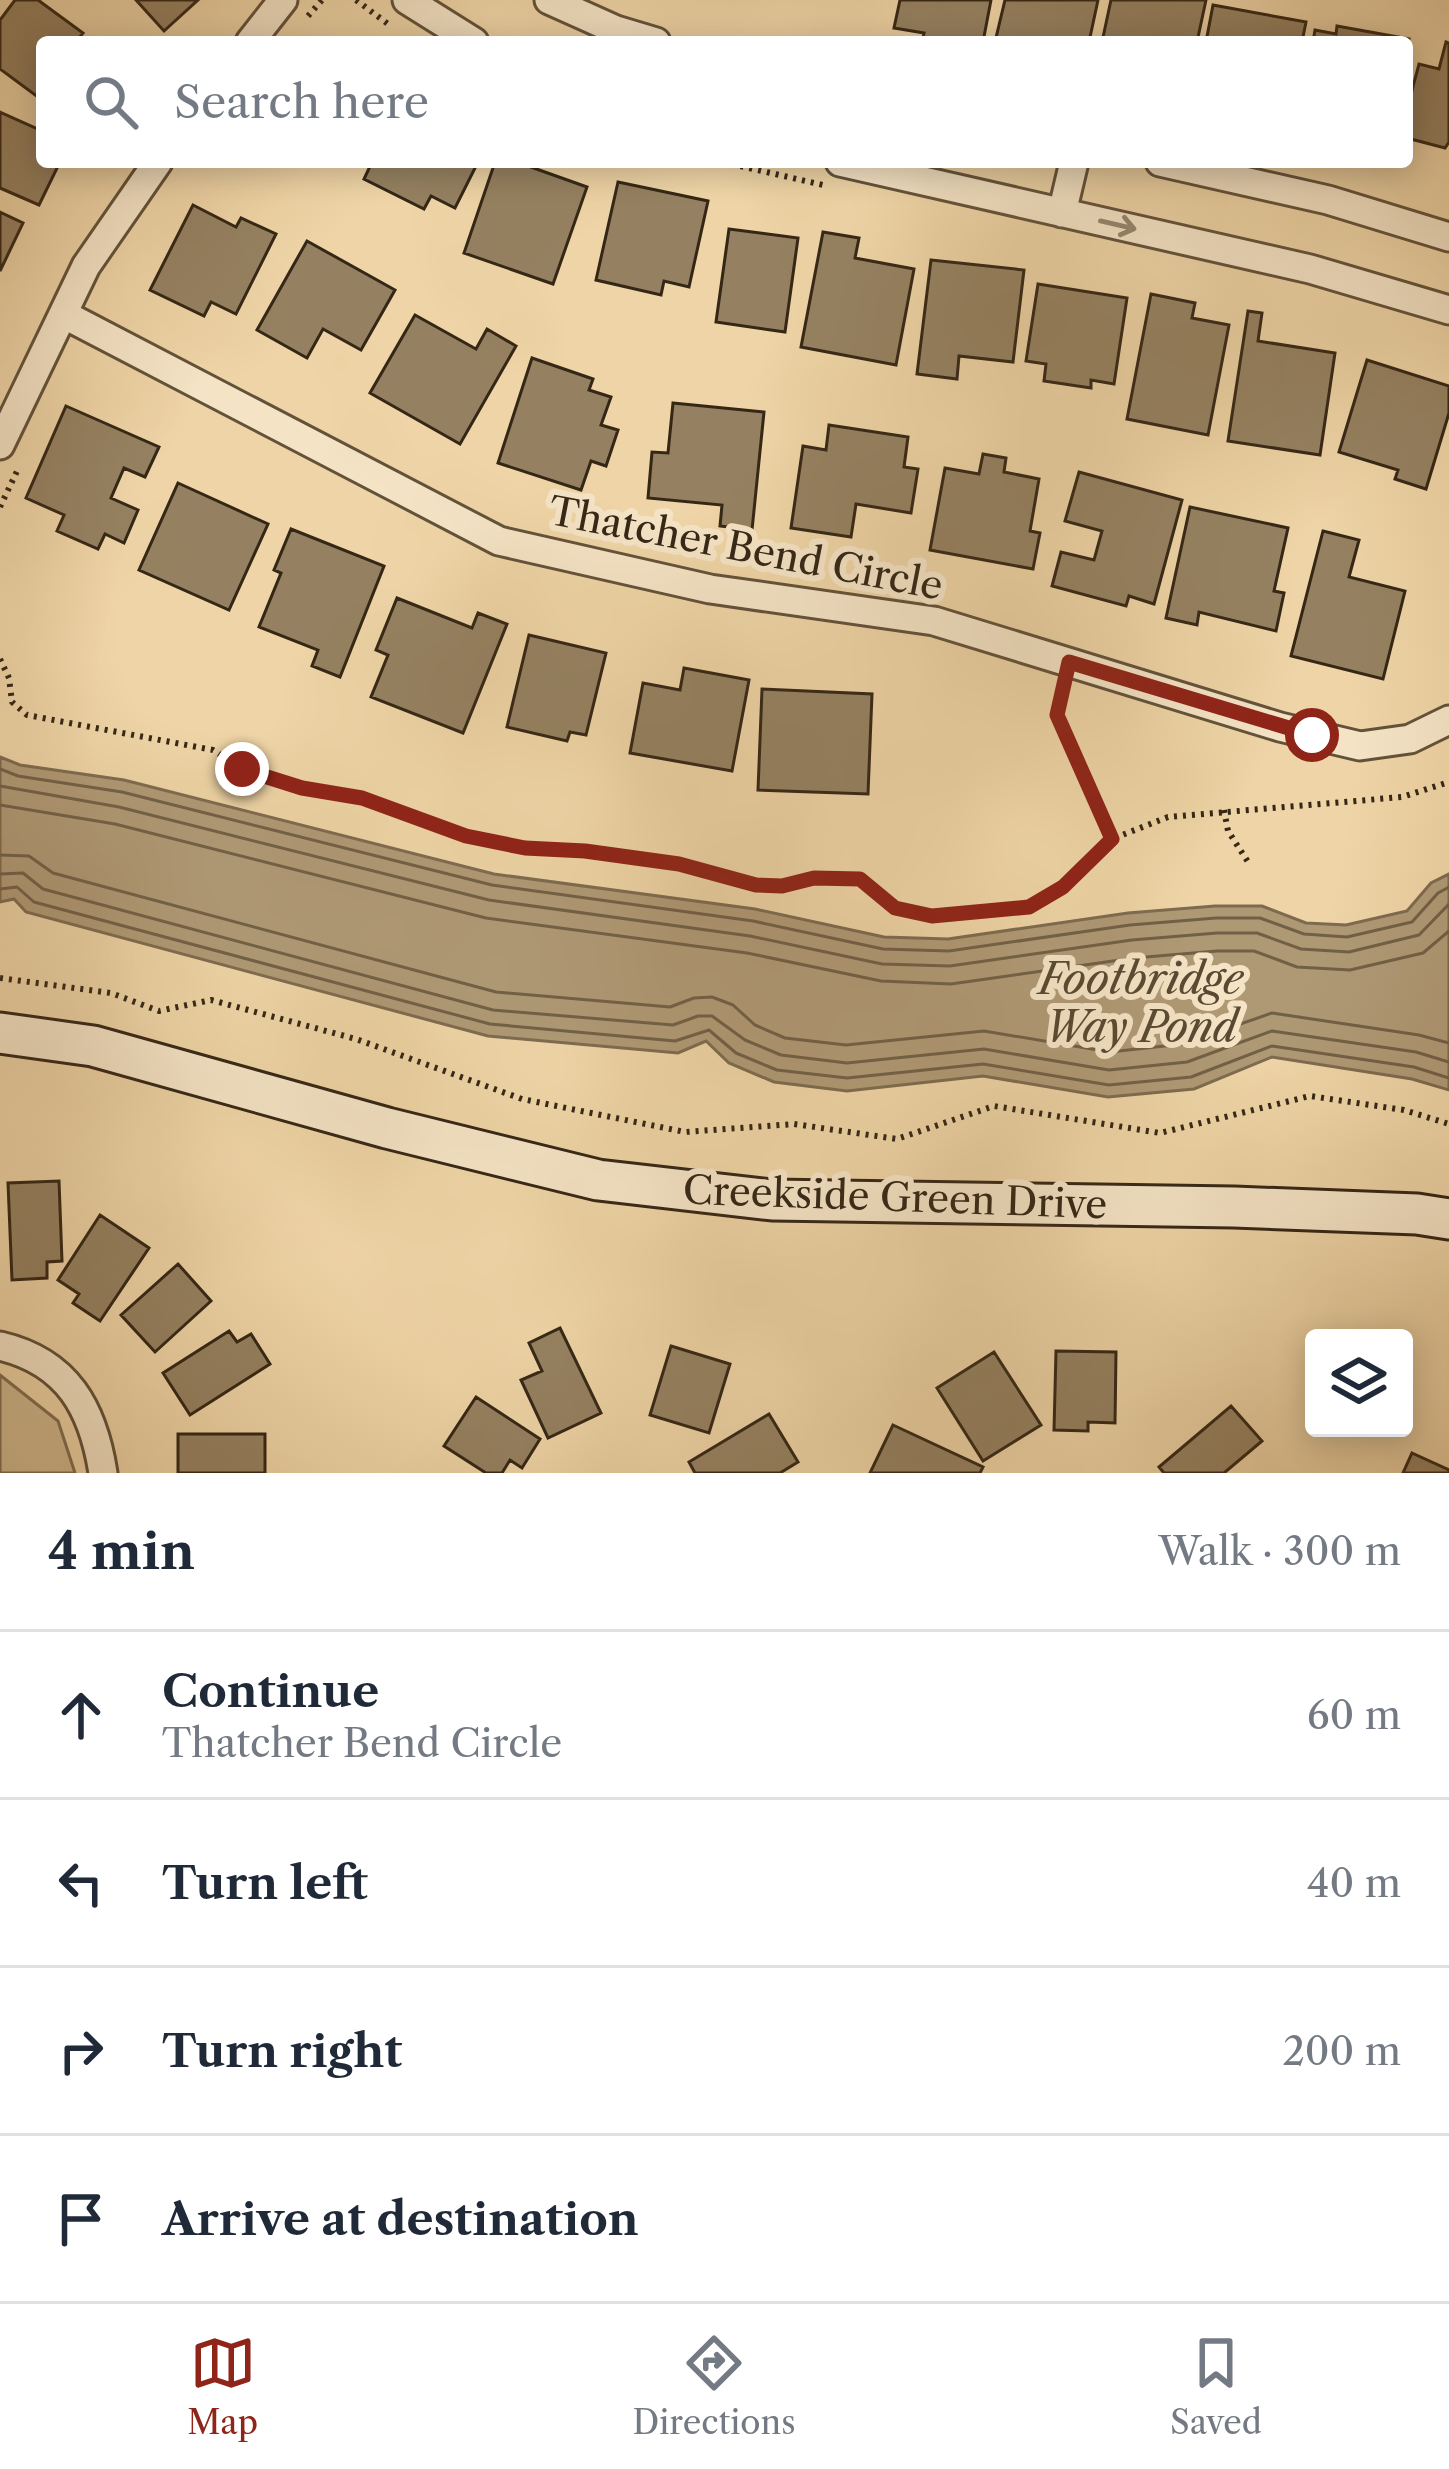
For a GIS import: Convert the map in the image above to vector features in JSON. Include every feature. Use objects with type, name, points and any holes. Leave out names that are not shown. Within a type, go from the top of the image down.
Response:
[{"type":"main road","name":"Creekside Green Drive","points":[[0,1033],[93,1046],[387,1128],[598,1180],[772,1200],[1256,1208],[1417,1214],[1449,1220]]},
{"type":"street","points":[[255,36],[283,0]]},
{"type":"street","points":[[407,0],[464,36]]},
{"type":"street","points":[[549,0],[636,36]]},
{"type":"street","points":[[0,445],[86,266],[154,168]]},
{"type":"street","points":[[867,168],[1310,269],[1449,310]]},
{"type":"street","points":[[1062,212],[1073,168]]},
{"type":"street","points":[[1187,168],[1328,200],[1449,237]]},
{"type":"street","name":"Thatcher Bend Circle","points":[[63,314],[499,541],[710,589],[934,621],[1280,727],[1360,746],[1410,740],[1449,720]]},
{"type":"street","points":[[0,1346],[14,1349],[65,1379],[96,1428],[103,1473]]},
{"type":"path","points":[[0,659],[12,702],[27,715],[213,751],[242,769],[302,788],[362,798],[466,836],[525,848],[679,864],[756,885],[782,886],[814,878],[860,879],[895,908],[932,916],[1029,907],[1063,887],[1112,839],[1168,817],[1402,797],[1449,782]]},
{"type":"path","points":[[1069,662],[1057,715],[1112,839]]},
{"type":"path","points":[[1224,810],[1228,832],[1250,865]]},
{"type":"path","points":[[0,978],[111,993],[159,1011],[211,1000],[356,1039],[522,1099],[685,1132],[794,1124],[897,1139],[994,1106],[1160,1133],[1310,1096],[1404,1110],[1449,1124]]},
{"type":"shaded area","points":[[0,1375],[58,1421],[75,1473],[0,1473]]},
{"type":"water","name":"Footbridge Way Pond","points":[[0,757],[20,765],[124,780],[494,874],[755,909],[884,937],[948,939],[1128,913],[1215,906],[1262,906],[1306,923],[1346,925],[1407,911],[1431,883],[1449,874],[1449,1090],[1412,1079],[1272,1057],[1194,1089],[1108,1097],[983,1076],[847,1091],[774,1082],[729,1063],[706,1041],[678,1053],[488,1036],[26,912],[14,899],[0,902]]},
{"type":"building","points":[[15,0],[38,0],[83,33],[36,36],[36,96],[0,69],[0,20]]},
{"type":"building","points":[[136,0],[198,0],[164,31]]},
{"type":"building","points":[[900,0],[991,0],[984,36],[923,36],[894,28]]},
{"type":"building","points":[[1005,0],[1098,0],[1090,36],[996,36]]},
{"type":"building","points":[[1111,0],[1206,0],[1198,36],[1103,36]]},
{"type":"building","points":[[1213,5],[1306,22],[1303,36],[1207,36]]},
{"type":"building","points":[[1337,26],[1392,36],[1314,36],[1315,30],[1336,34]]},
{"type":"building","points":[[1446,42],[1449,142],[1445,148],[1413,140],[1413,86],[1419,64],[1439,69]]},
{"type":"building","points":[[0,112],[36,128],[36,168],[57,168],[39,205],[0,188]]},
{"type":"building","points":[[369,168],[475,168],[455,208],[431,196],[424,209],[364,179]]},
{"type":"building","points":[[493,168],[534,168],[587,187],[553,284],[464,253]]},
{"type":"building","points":[[618,182],[708,201],[689,287],[664,281],[661,295],[596,280]]},
{"type":"building","points":[[193,205],[236,227],[241,218],[276,234],[236,314],[211,302],[204,316],[150,290]]},
{"type":"building","points":[[0,212],[23,223],[0,271]]},
{"type":"building","points":[[729,229],[798,238],[785,332],[716,322]]},
{"type":"building","points":[[823,232],[859,238],[855,258],[914,269],[896,365],[801,347]]},
{"type":"building","points":[[307,241],[395,290],[361,350],[323,329],[307,358],[257,330]]},
{"type":"building","points":[[931,260],[1024,270],[1013,362],[959,356],[957,379],[917,374]]},
{"type":"building","points":[[1038,284],[1127,298],[1114,384],[1091,380],[1091,388],[1044,381],[1046,364],[1026,361]]},
{"type":"building","points":[[1151,294],[1195,303],[1192,318],[1229,325],[1208,435],[1127,419]]},
{"type":"building","points":[[1248,311],[1262,313],[1258,341],[1335,353],[1320,455],[1228,441]]},
{"type":"building","points":[[415,315],[476,349],[487,329],[516,346],[460,444],[370,393]]},
{"type":"building","points":[[532,358],[593,379],[589,390],[611,397],[601,425],[618,430],[606,466],[591,461],[581,490],[498,463]]},
{"type":"building","points":[[1367,360],[1449,386],[1449,413],[1426,489],[1395,479],[1398,470],[1339,452]]},
{"type":"building","points":[[673,403],[764,412],[752,530],[720,526],[722,505],[648,498],[652,452],[668,453]]},
{"type":"building","points":[[66,406],[159,447],[145,477],[124,468],[111,498],[138,510],[124,543],[105,534],[98,549],[57,531],[64,515],[26,498]]},
{"type":"building","points":[[829,425],[908,437],[904,467],[918,469],[911,513],[856,504],[851,537],[791,528],[803,446],[826,450]]},
{"type":"building","points":[[983,454],[1006,458],[1004,472],[1039,479],[1030,531],[1040,533],[1033,569],[930,550],[945,468],[979,474]]},
{"type":"building","points":[[1079,472],[1182,500],[1154,604],[1129,596],[1126,606],[1052,586],[1061,552],[1094,560],[1102,531],[1065,521]]},
{"type":"building","points":[[178,483],[268,524],[229,610],[139,570]]},
{"type":"building","points":[[1190,507],[1288,528],[1274,591],[1284,593],[1276,631],[1199,612],[1197,625],[1166,618]]},
{"type":"building","points":[[291,529],[384,566],[340,677],[312,666],[318,650],[259,627],[281,573],[274,570]]},
{"type":"building","points":[[1323,531],[1359,540],[1349,577],[1405,591],[1383,679],[1291,656]]},
{"type":"building","points":[[397,598],[472,628],[478,613],[507,624],[463,733],[371,697],[388,655],[376,650]]},
{"type":"building","points":[[529,635],[606,653],[586,735],[570,732],[567,741],[507,727]]},
{"type":"building","points":[[684,668],[749,680],[732,771],[630,753],[643,683],[680,690]]},
{"type":"building","points":[[762,689],[872,694],[868,794],[758,790]]},
{"type":"building","points":[[59,1181],[62,1261],[47,1262],[47,1278],[12,1280],[8,1183]]},
{"type":"building","points":[[100,1215],[149,1248],[100,1321],[73,1303],[79,1294],[58,1280]]},
{"type":"building","points":[[178,1264],[211,1301],[155,1352],[121,1315]]},
{"type":"building","points":[[560,1328],[601,1413],[548,1438],[521,1380],[542,1371],[529,1343]]},
{"type":"building","points":[[229,1331],[237,1342],[251,1334],[270,1364],[190,1415],[163,1373]]},
{"type":"building","points":[[671,1346],[730,1364],[709,1433],[650,1415]]},
{"type":"building","points":[[1056,1351],[1116,1352],[1115,1423],[1088,1422],[1088,1431],[1054,1430]]},
{"type":"building","points":[[994,1352],[1041,1425],[983,1461],[937,1388]]},
{"type":"building","points":[[476,1397],[540,1439],[522,1468],[510,1460],[502,1473],[486,1473],[444,1446]]},
{"type":"building","points":[[1231,1406],[1262,1441],[1224,1473],[1164,1473],[1159,1467]]},
{"type":"building","points":[[769,1414],[798,1462],[780,1473],[695,1473],[689,1462]]},
{"type":"building","points":[[893,1425],[983,1467],[980,1473],[870,1473]]},
{"type":"building","points":[[178,1434],[265,1434],[265,1473],[178,1473]]},
{"type":"building","points":[[1412,1453],[1449,1470],[1449,1473],[1403,1473]]},
{"type":"route","points":[[242,769],[302,788],[362,798],[466,836],[525,848],[679,864],[756,885],[782,886],[814,878],[860,879],[895,908],[932,916],[1029,907],[1063,887],[1112,839],[1057,715],[1069,662],[1312,735]]}]
